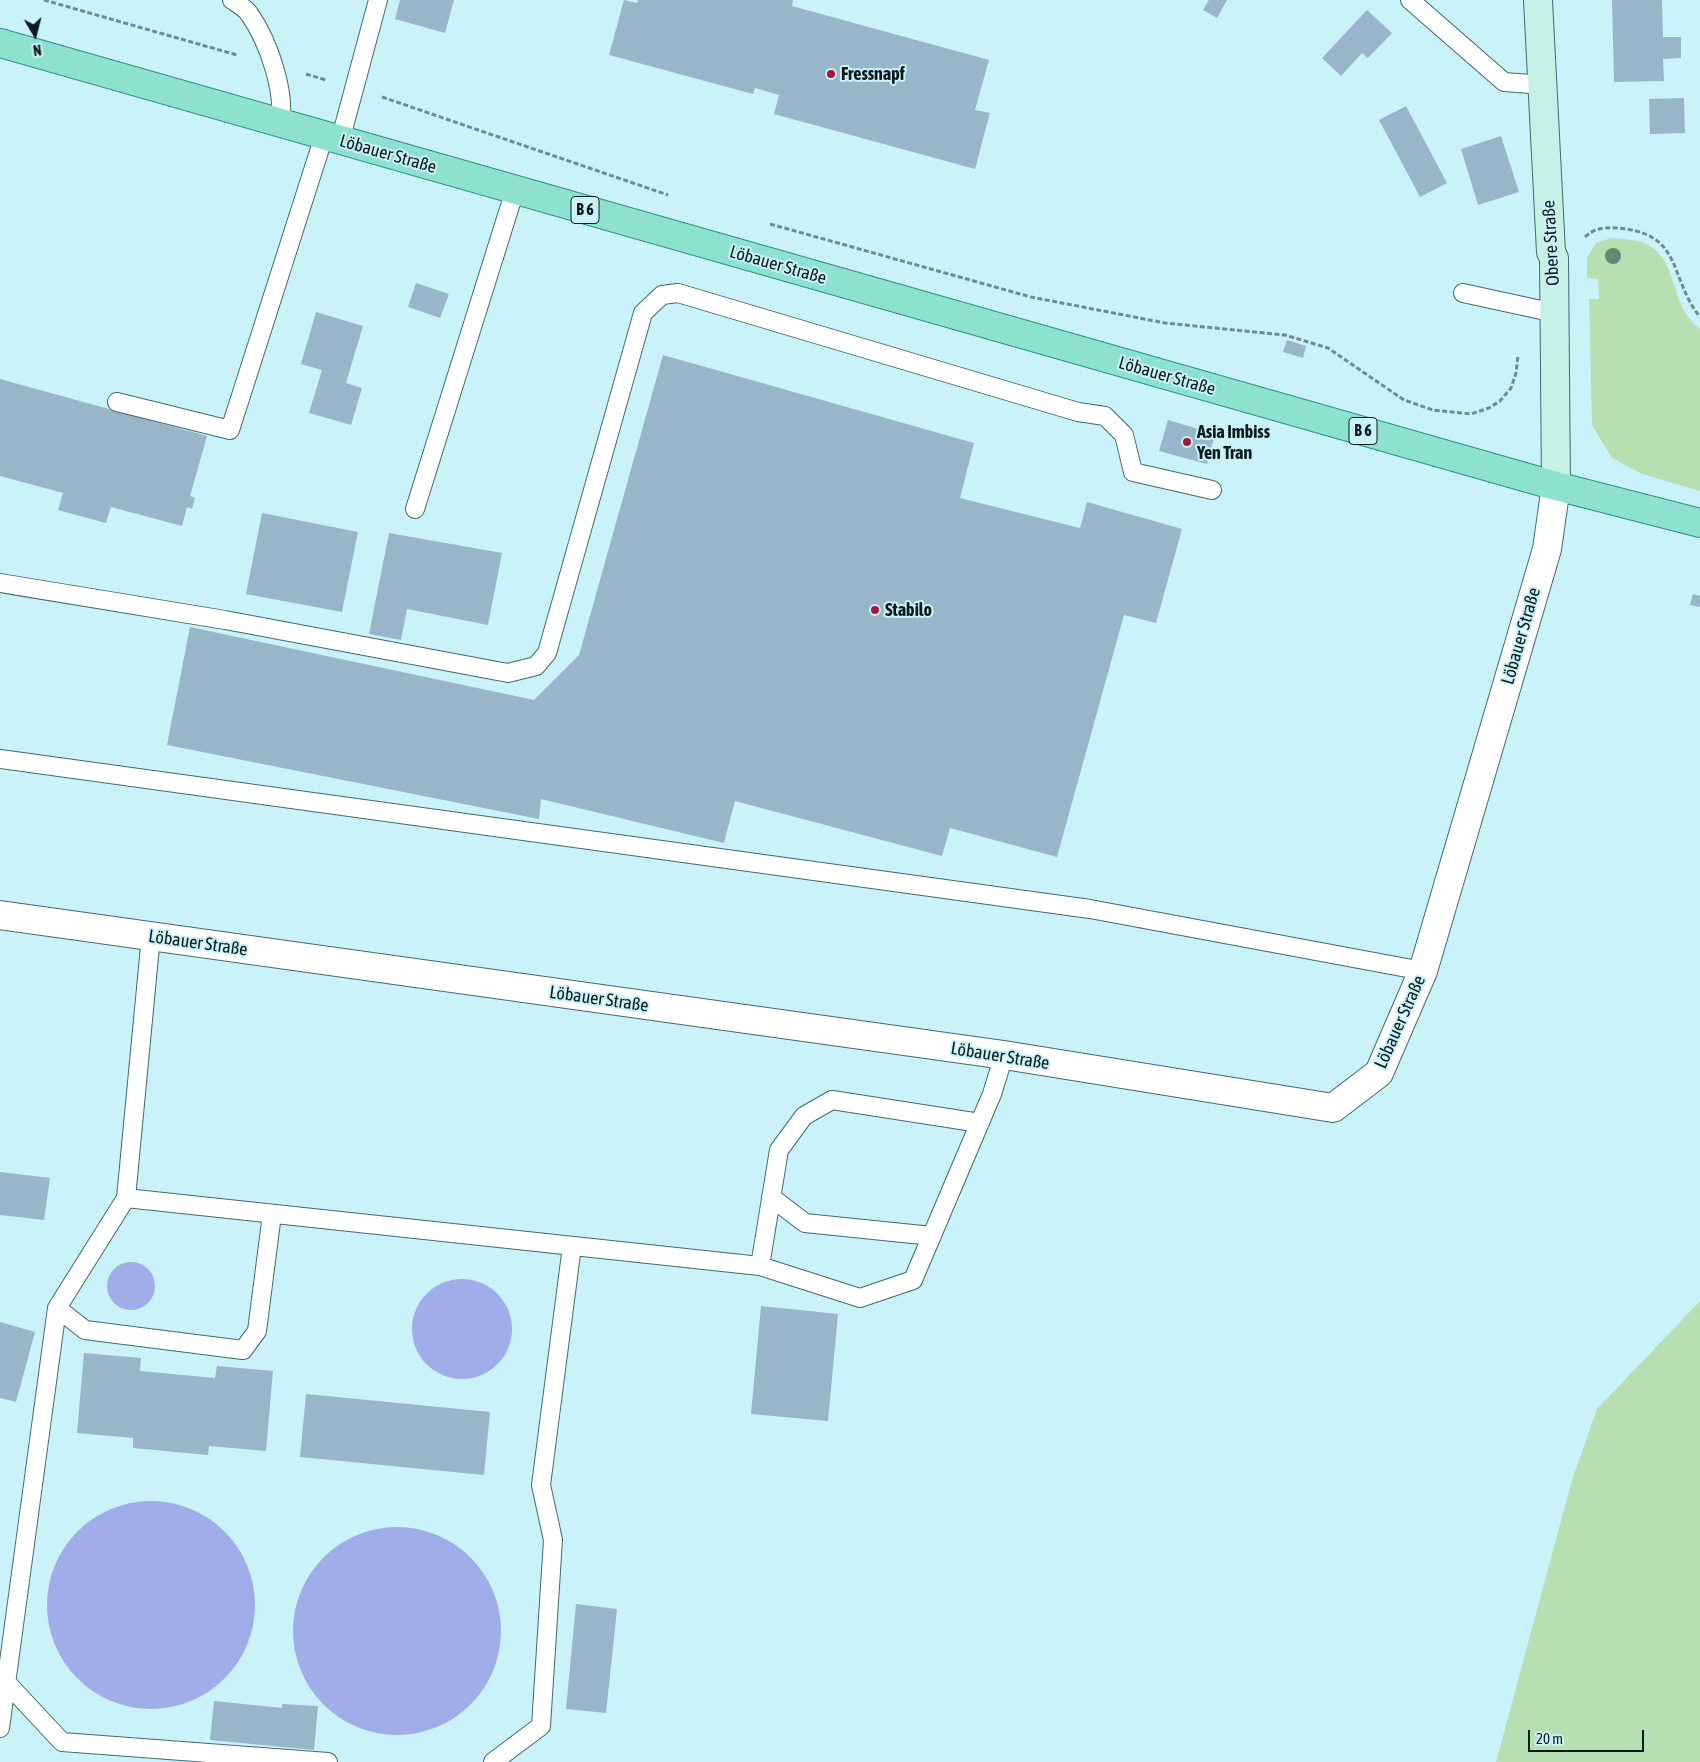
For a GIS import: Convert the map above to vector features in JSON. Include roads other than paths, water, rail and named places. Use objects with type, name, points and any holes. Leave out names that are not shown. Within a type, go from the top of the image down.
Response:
[{"type":"main road","name":"Löbauer Straße","points":[[1,49],[280,123],[1556,486],[1700,522]]},
{"type":"street","name":"Obere Straße","points":[[1538,0],[1544,85],[1551,252],[1554,258],[1556,486]]},
{"type":"street","name":"Löbauer Straße","points":[[0,915],[1004,1055],[1333,1108],[1379,1073],[1423,972],[1546,549],[1556,486]]},
{"type":"lane","points":[[232,0],[250,13],[273,65],[282,111],[280,123]]},
{"type":"lane","points":[[117,402],[230,430],[332,138],[354,88],[378,0]]},
{"type":"lane","points":[[1410,0],[1504,82],[1544,85]]},
{"type":"lane","points":[[415,509],[515,190]]},
{"type":"lane","points":[[0,583],[225,620],[508,673],[536,666],[547,652],[642,313],[662,294],[678,293],[1078,412],[1105,416],[1124,435],[1133,472],[1212,490]]},
{"type":"lane","points":[[1463,293],[1524,308],[1555,313]]},
{"type":"lane","points":[[0,759],[1090,909],[1423,972]]},
{"type":"lane","points":[[0,1728],[57,1308],[126,1198],[151,936]]},
{"type":"lane","points":[[126,1198],[760,1266],[860,1298],[913,1280],[980,1123],[1004,1055]]},
{"type":"lane","points":[[760,1266],[779,1150],[804,1116],[832,1100],[980,1123]]},
{"type":"lane","points":[[771,1197],[805,1223],[932,1236]]},
{"type":"lane","points":[[57,1308],[85,1330],[243,1350],[257,1331],[272,1214]]},
{"type":"lane","points":[[493,1762],[541,1726],[553,1540],[541,1485],[572,1246]]},
{"type":"lane","points":[[6,1682],[62,1742],[328,1762]]},
{"type":"water","points":[[131,1262],[140,1264],[148,1269],[153,1277],[155,1286],[153,1295],[148,1303],[140,1308],[131,1310],[122,1308],[114,1303],[109,1295],[107,1286],[109,1277],[114,1269],[122,1264]]},
{"type":"water","points":[[462,1279],[481,1283],[497,1294],[508,1310],[512,1329],[508,1348],[497,1364],[481,1375],[462,1379],[443,1375],[427,1364],[416,1348],[412,1329],[416,1310],[427,1294],[443,1283]]},
{"type":"water","points":[[141,1501],[161,1501],[181,1505],[200,1513],[225,1531],[238,1547],[247,1565],[255,1595],[251,1635],[247,1645],[238,1663],[225,1679],[209,1692],[181,1705],[161,1709],[141,1709],[121,1705],[102,1697],[85,1686],[70,1671],[59,1654],[51,1635],[47,1615],[47,1595],[51,1575],[59,1556],[70,1539],[85,1524],[102,1513],[121,1505]]},
{"type":"water","points":[[387,1527],[407,1527],[427,1531],[446,1539],[471,1557],[484,1573],[493,1591],[501,1621],[497,1661],[493,1671],[484,1689],[471,1705],[455,1718],[427,1731],[407,1735],[387,1735],[367,1731],[348,1723],[331,1712],[316,1697],[305,1680],[297,1661],[293,1641],[293,1621],[297,1601],[305,1582],[316,1565],[331,1550],[348,1539],[367,1531]]},
{"type":"place","name":"Fressnapf","points":[[831,74]]},
{"type":"place","name":"Asia Imbiss Yen Tran","points":[[1187,442]]},
{"type":"place","name":"Stabilo","points":[[875,610]]}]
